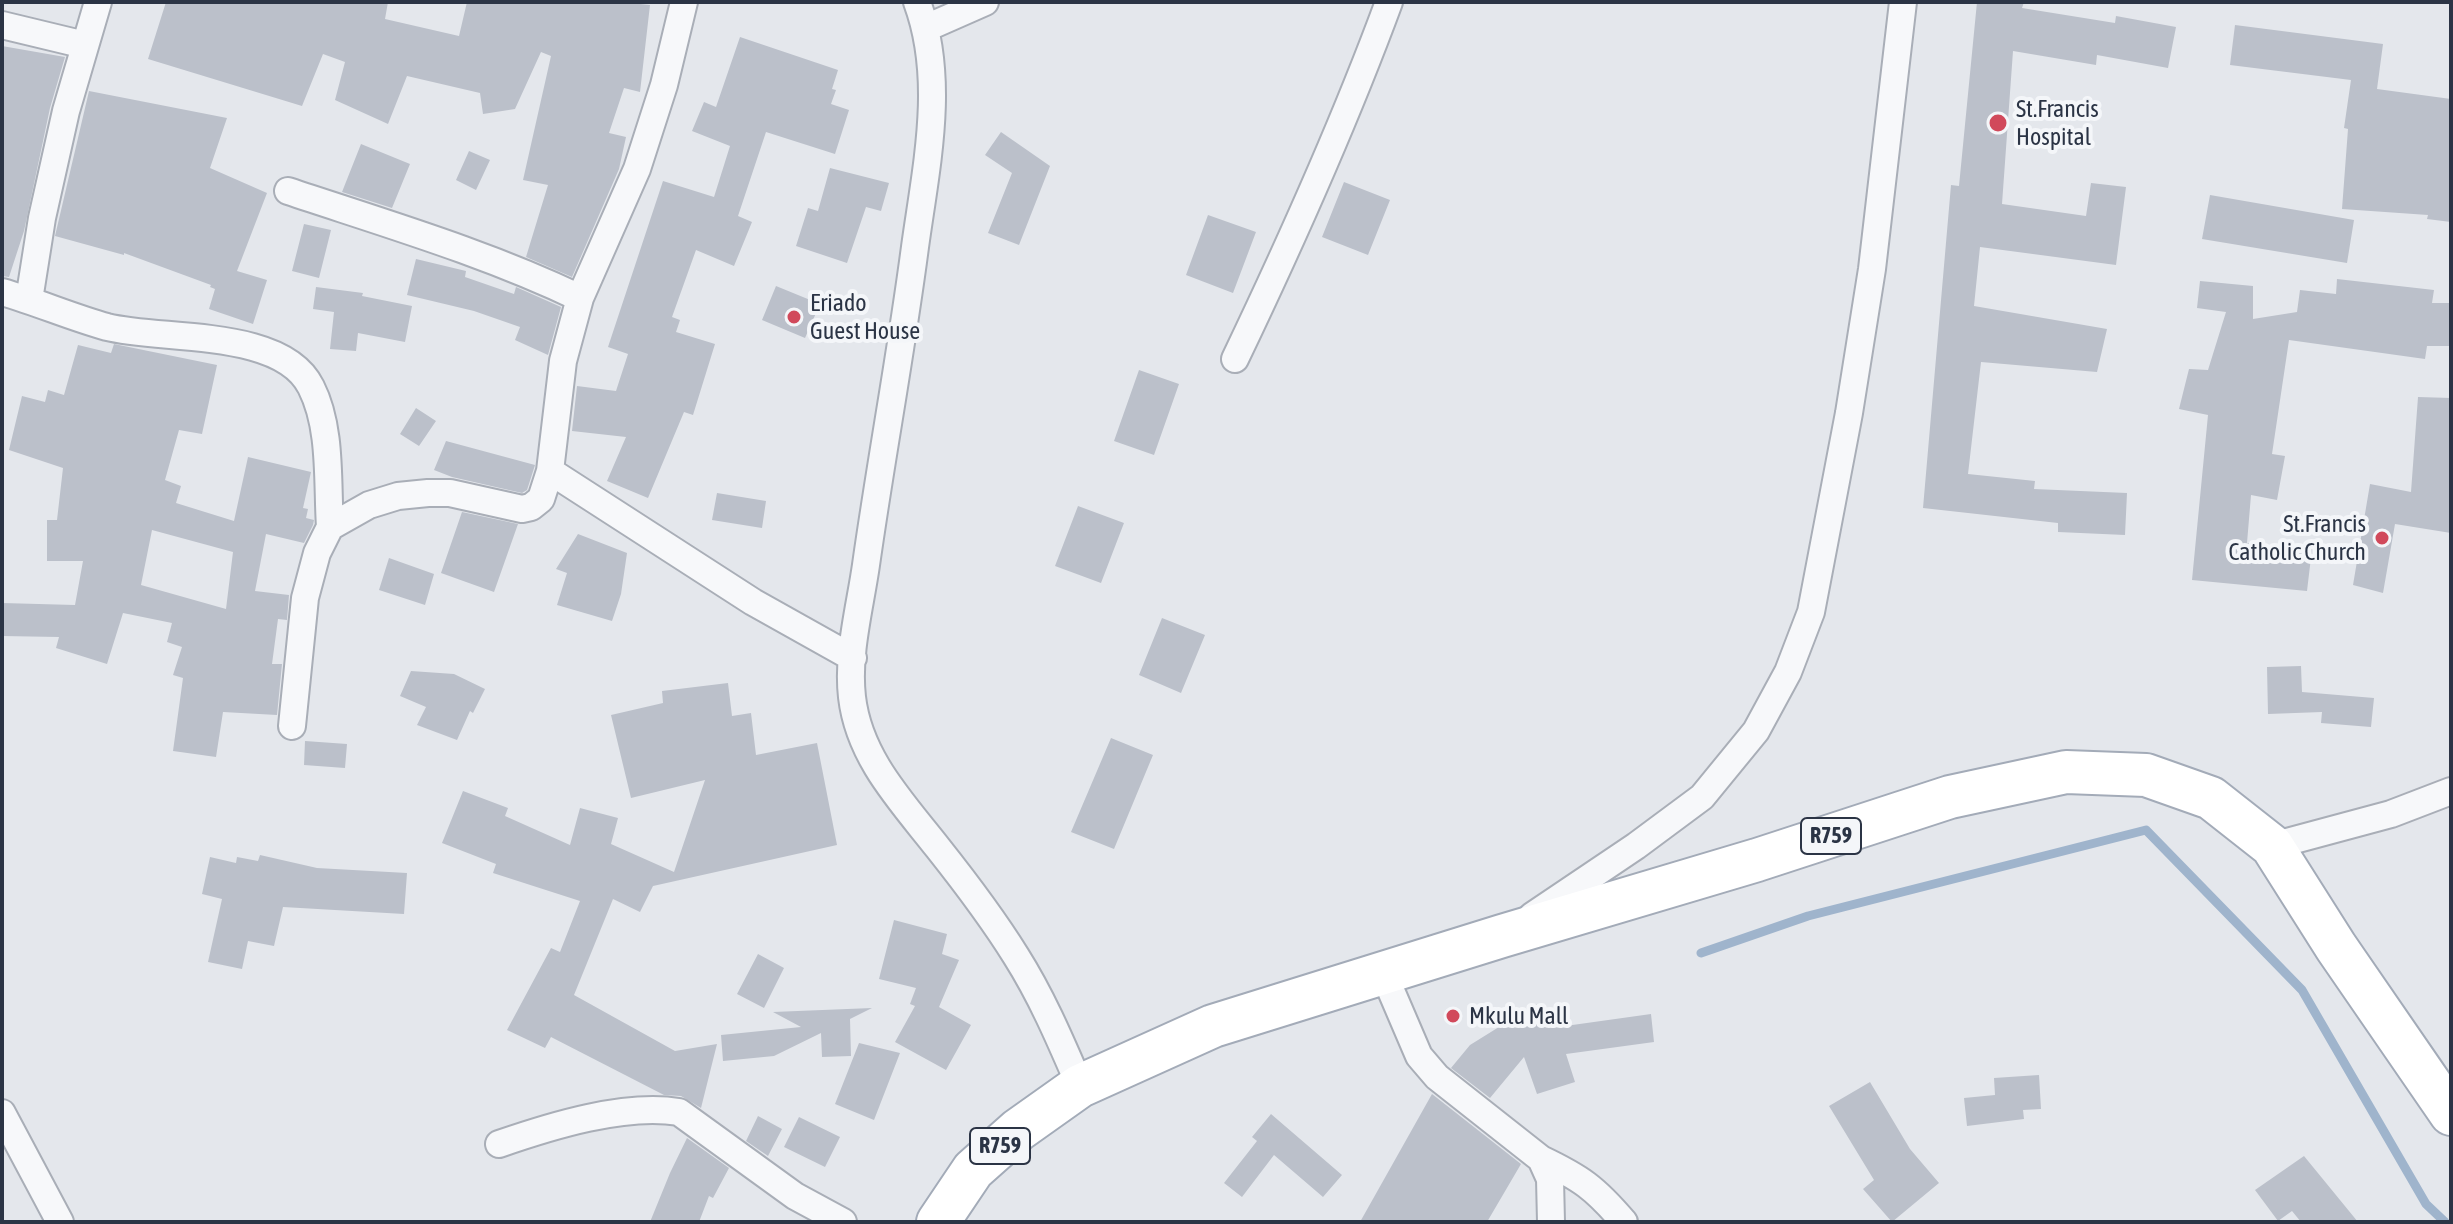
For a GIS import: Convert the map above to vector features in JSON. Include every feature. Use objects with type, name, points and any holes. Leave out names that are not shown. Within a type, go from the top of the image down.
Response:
[{"type":"main road","name":"R759","points":[[938,1222],[973,1170],[1018,1130],[1080,1086],[1213,1026],[1757,860],[1950,797],[2066,772],[2146,775],[2211,798],[2272,846],[2336,947],[2451,1114]]},
{"type":"street","points":[[29,300],[42,218],[66,111],[98,2]]},
{"type":"street","points":[[292,726],[305,598],[317,553],[330,527],[351,513],[398,496],[450,493],[522,509],[531,507],[541,499],[550,471],[563,361],[580,298],[637,169],[664,85],[684,2]]},
{"type":"street","points":[[917,2],[926,28],[932,80],[930,139],[901,354],[873,515],[853,658],[852,696],[861,735],[880,771],[1016,956],[1052,1021],[1080,1086]]},
{"type":"street","points":[[926,28],[985,2]]},
{"type":"street","points":[[1235,359],[1293,239],[1349,110],[1389,2]]},
{"type":"street","points":[[1502,936],[1636,846],[1702,797],[1756,731],[1788,672],[1811,612],[1849,413],[1872,269],[1903,2]]},
{"type":"street","points":[[2,25],[85,45]]},
{"type":"street","points":[[288,191],[464,248],[521,269],[580,298]]},
{"type":"street","points":[[2,292],[146,335],[212,339],[256,346],[292,366],[311,385],[321,416],[330,527]]},
{"type":"street","points":[[550,471],[753,602],[853,658]]},
{"type":"street","points":[[2272,846],[2391,814],[2451,791]]},
{"type":"street","points":[[1383,972],[1419,1056],[1437,1077],[1541,1159],[1574,1174],[1598,1192],[1624,1222]]},
{"type":"street","points":[[499,1144],[563,1122],[661,1109],[679,1112],[795,1196],[843,1222]]},
{"type":"street","points":[[2,1113],[60,1222]]},
{"type":"street","points":[[1541,1159],[1550,1179],[1551,1222]]},
{"type":"building","points":[[166,2],[388,2],[385,19],[459,36],[467,2],[621,2],[650,5],[640,92],[624,88],[609,133],[626,137],[619,169],[572,277],[526,257],[548,185],[523,180],[551,56],[541,52],[515,109],[483,114],[480,93],[407,76],[388,124],[335,100],[345,62],[323,54],[302,106],[148,59]]},
{"type":"building","points":[[1977,2],[2024,2],[2022,8],[2115,23],[2116,16],[2176,27],[2168,68],[2097,55],[2096,65],[2013,51],[2002,204],[2086,216],[2091,183],[2126,187],[2116,265],[1980,247],[1974,306],[2107,329],[2097,372],[1981,362],[1968,474],[2035,481],[2034,489],[2127,493],[2125,535],[2058,532],[2058,523],[1923,508],[1951,185],[1959,186]]},
{"type":"building","points":[[2235,25],[2383,44],[2377,89],[2451,99],[2451,222],[2427,219],[2428,215],[2342,209],[2348,129],[2344,128],[2351,80],[2230,65]]},
{"type":"building","points":[[740,37],[838,70],[831,104],[849,110],[835,154],[766,132],[738,216],[752,222],[734,266],[696,250],[672,317],[680,320],[676,332],[715,344],[693,415],[684,412],[648,498],[607,481],[626,437],[572,431],[577,386],[616,391],[628,354],[608,347],[663,181],[714,197],[730,146],[692,131],[704,102],[716,107]]},
{"type":"building","points":[[2,46],[65,57],[50,108],[24,231],[9,277],[2,276]]},
{"type":"building","points":[[89,91],[227,118],[210,168],[267,193],[237,271],[267,280],[253,324],[209,309],[215,289],[211,285],[124,253],[55,236]]},
{"type":"building","points":[[1001,132],[1050,166],[1019,245],[988,233],[1012,173],[985,155]]},
{"type":"building","points":[[361,144],[410,164],[392,208],[342,192]]},
{"type":"building","points":[[469,151],[490,160],[476,190],[456,180]]},
{"type":"building","points":[[830,168],[889,183],[881,211],[866,207],[847,263],[796,246],[808,208],[818,211]]},
{"type":"building","points":[[1344,182],[1390,200],[1368,255],[1322,237]]},
{"type":"building","points":[[2210,195],[2354,220],[2347,263],[2202,239]]},
{"type":"building","points":[[1208,215],[1256,232],[1233,293],[1186,275]]},
{"type":"building","points":[[304,224],[331,230],[319,278],[292,271]]},
{"type":"building","points":[[416,259],[466,271],[465,277],[514,294],[516,287],[561,307],[548,355],[515,340],[520,327],[474,311],[407,295]]},
{"type":"building","points":[[2337,279],[2434,290],[2432,303],[2451,303],[2451,346],[2427,346],[2425,359],[2289,340],[2272,454],[2285,456],[2277,500],[2251,495],[2247,543],[2312,549],[2307,591],[2192,580],[2208,415],[2179,409],[2189,369],[2208,370],[2226,312],[2197,308],[2200,281],[2253,286],[2253,319],[2297,312],[2300,290],[2336,294]]},
{"type":"building","points":[[776,286],[820,304],[805,338],[762,320]]},
{"type":"building","points":[[316,287],[363,293],[362,296],[412,306],[405,342],[358,333],[356,351],[330,349],[334,312],[313,309]]},
{"type":"building","points":[[114,344],[217,365],[202,434],[179,430],[165,480],[181,486],[176,503],[234,521],[248,457],[311,472],[303,508],[308,509],[306,518],[314,520],[313,525],[304,543],[266,534],[255,591],[289,595],[287,620],[278,619],[272,664],[282,664],[277,715],[223,712],[216,757],[173,751],[183,678],[173,675],[182,647],[167,642],[172,623],[123,613],[107,664],[56,648],[59,637],[2,636],[2,603],[75,605],[83,561],[47,561],[47,520],[57,520],[63,468],[9,450],[22,396],[45,402],[48,390],[64,395],[78,345],[111,353]],"holes":[[[152,530],[233,552],[226,609],[141,585]]]},
{"type":"building","points":[[1139,370],[1179,384],[1154,455],[1114,441]]},
{"type":"building","points":[[2418,397],[2451,398],[2451,533],[2395,524],[2383,593],[2353,585],[2370,484],[2411,492]]},
{"type":"building","points":[[416,408],[436,421],[419,446],[400,434]]},
{"type":"building","points":[[446,441],[535,465],[527,490],[522,493],[434,470]]},
{"type":"building","points":[[717,493],[766,501],[762,528],[712,520]]},
{"type":"building","points":[[1078,506],[1124,523],[1101,583],[1055,566]]},
{"type":"building","points":[[462,512],[518,524],[494,592],[441,573]]},
{"type":"building","points":[[578,534],[627,553],[621,594],[612,621],[557,605],[567,573],[556,569]]},
{"type":"building","points":[[389,558],[434,574],[425,605],[379,590]]},
{"type":"building","points":[[1162,618],[1205,635],[1181,693],[1139,675]]},
{"type":"building","points":[[2301,666],[2302,692],[2374,698],[2371,727],[2321,723],[2322,712],[2268,714],[2267,667]]},
{"type":"building","points":[[411,671],[454,674],[485,689],[473,713],[470,711],[457,740],[417,725],[426,707],[400,696]]},
{"type":"building","points":[[728,683],[732,716],[751,713],[756,755],[817,743],[837,845],[653,886],[640,912],[613,899],[574,995],[675,1051],[717,1044],[701,1108],[681,1096],[664,1095],[551,1037],[545,1048],[507,1030],[551,948],[560,952],[580,901],[493,873],[496,864],[442,843],[463,791],[508,808],[505,816],[570,845],[580,808],[618,818],[611,844],[674,872],[705,780],[631,798],[611,715],[663,703],[662,691]]},
{"type":"building","points":[[1111,738],[1153,755],[1114,849],[1071,832]]},
{"type":"building","points":[[305,741],[347,744],[345,768],[304,765]]},
{"type":"building","points":[[260,855],[317,868],[407,873],[404,914],[283,907],[274,946],[248,941],[242,969],[208,962],[222,899],[202,894],[210,857],[236,863],[237,857],[258,861]]},
{"type":"building","points":[[894,920],[947,934],[942,954],[959,960],[939,1007],[971,1025],[946,1070],[895,1042],[915,1006],[910,1004],[916,988],[879,979]]},
{"type":"building","points":[[758,954],[784,968],[764,1008],[737,994]]},
{"type":"building","points":[[1536,1004],[1551,1028],[1651,1014],[1654,1042],[1566,1054],[1575,1082],[1537,1094],[1524,1057],[1490,1098],[1451,1068],[1470,1045]]},
{"type":"building","points":[[872,1008],[850,1019],[851,1056],[822,1057],[821,1033],[774,1056],[723,1061],[721,1035],[801,1027],[773,1012]]},
{"type":"building","points":[[859,1043],[900,1053],[874,1120],[835,1104]]},
{"type":"building","points":[[2039,1075],[2041,1109],[2023,1110],[2024,1119],[1967,1126],[1964,1098],[1995,1095],[1994,1078]]},
{"type":"building","points":[[1870,1082],[1910,1149],[1939,1183],[1892,1222],[1863,1189],[1874,1180],[1829,1106]]},
{"type":"building","points":[[1432,1094],[1521,1164],[1487,1222],[1360,1222]]},
{"type":"building","points":[[1271,1114],[1342,1175],[1323,1197],[1274,1155],[1242,1197],[1224,1183],[1257,1141],[1252,1137]]},
{"type":"building","points":[[758,1116],[782,1129],[768,1156],[746,1141]]},
{"type":"building","points":[[799,1117],[840,1137],[825,1167],[784,1147]]},
{"type":"building","points":[[687,1138],[729,1168],[713,1198],[709,1196],[699,1222],[650,1222],[670,1173]]},
{"type":"building","points":[[2304,1156],[2358,1222],[2301,1222],[2292,1211],[2278,1221],[2255,1190]]},
{"type":"waterway","points":[[1701,953],[1808,916],[2146,830],[2302,990],[2426,1204],[2445,1222]]},
{"type":"place","name":"St.Francis Hospital","points":[[1998,123]]},
{"type":"place","name":"Eriado Guest House","points":[[794,317]]},
{"type":"place","name":"St.Francis Catholic Church","points":[[2382,538]]},
{"type":"place","name":"Mkulu Mall","points":[[1453,1016]]}]
